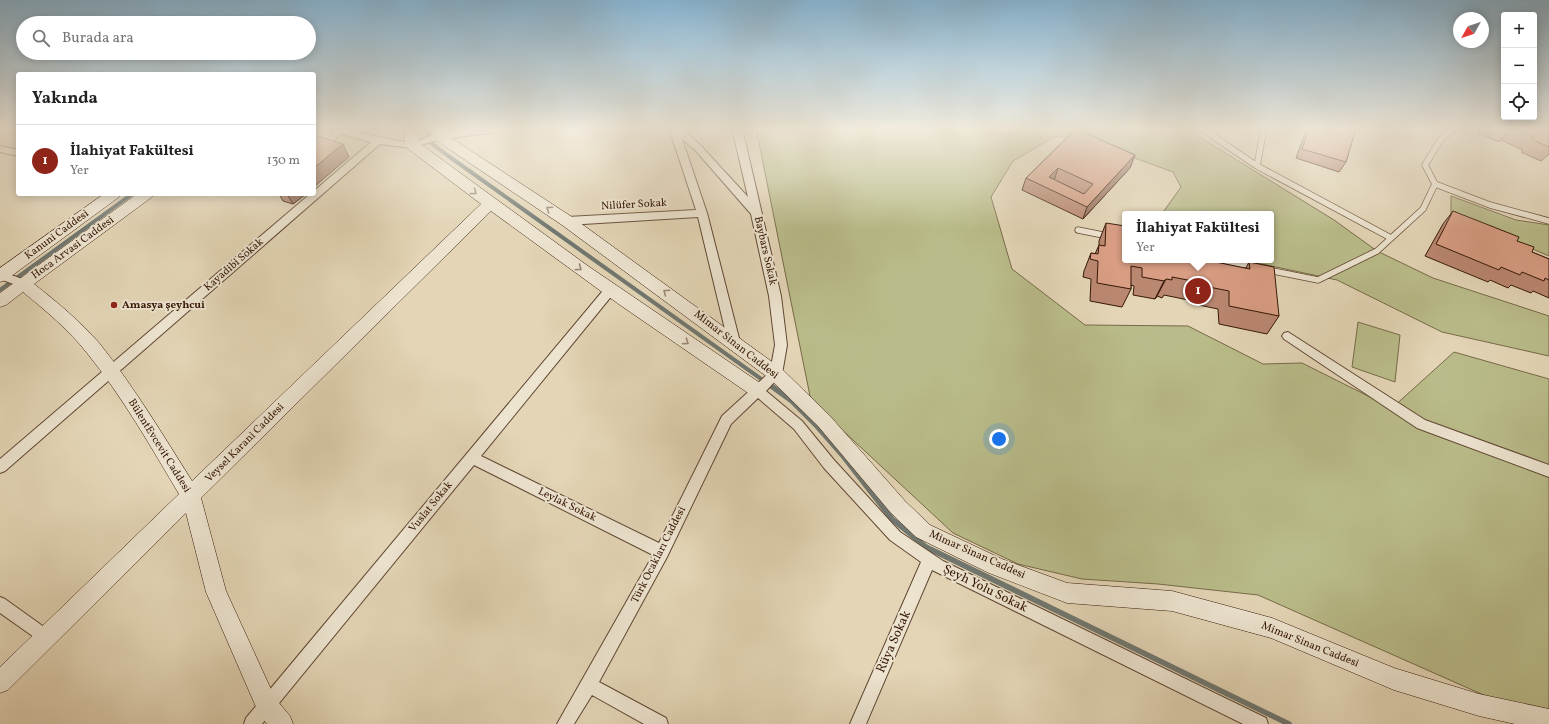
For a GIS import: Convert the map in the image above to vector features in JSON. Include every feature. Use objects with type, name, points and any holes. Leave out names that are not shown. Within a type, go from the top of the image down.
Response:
[{"type":"street","name":"Kayadibi Sokak","points":[[316,194],[354,162]]},
{"type":"street","name":"Mimar Sinan Caddesi","points":[[434,162],[490,204],[610,290],[757,390]]},
{"type":"street","name":"Mimar Sinan Caddesi","points":[[482,162],[567,221],[776,374],[824,421],[898,507],[923,531],[996,566],[1067,593],[1172,601],[1272,628],[1394,679],[1479,705],[1549,720]]},
{"type":"street","points":[[686,162],[702,213],[734,342]]},
{"type":"street","points":[[710,162],[756,213]]},
{"type":"street","name":"Baybars Sokak","points":[[745,162],[775,296],[782,345],[776,374]]},
{"type":"street","name":"Kanuni Caddesi","points":[[0,275],[111,196]]},
{"type":"street","name":"Hoca Arvasi Caddesi","points":[[0,302],[143,196]]},
{"type":"street","name":"Kayadibi Sokak","points":[[0,467],[314,196]]},
{"type":"street","name":"Veysel Karani Caddesi","points":[[0,682],[382,307],[490,204]]},
{"type":"street","name":"Nilüfer Sokak","points":[[567,221],[702,213]]},
{"type":"street","points":[[0,275],[24,284]]},
{"type":"street","name":"BülentEvcevit Caddesi","points":[[24,284],[52,307],[93,348],[145,421],[191,496],[216,592],[267,706],[282,724]]},
{"type":"street","name":"Vuslat Sokak","points":[[252,724],[610,290]]},
{"type":"street","points":[[1288,336],[1421,424],[1549,471]]},
{"type":"street","name":"Türk Ocakları Caddesi","points":[[565,724],[589,685],[662,552],[726,420],[776,374]]},
{"type":"street","name":"Şeyh Yolu Sokak","points":[[757,390],[798,425],[829,464],[895,536],[929,561],[1253,722]]},
{"type":"street","name":"Leylak Sokak","points":[[472,458],[662,552]]},
{"type":"street","name":"Rüya Sokak","points":[[858,724],[929,561]]},
{"type":"street","points":[[0,604],[46,637]]},
{"type":"street","points":[[589,685],[660,724]]},
{"type":"lane","points":[[1251,162],[1391,238]]},
{"type":"lane","points":[[1257,166],[1258,162]]},
{"type":"lane","points":[[1427,162],[1425,165],[1435,184],[1490,205],[1549,221]]},
{"type":"lane","points":[[1236,263],[1318,280],[1377,251],[1423,209],[1435,184]]},
{"type":"lane","points":[[1078,230],[1117,238]]},
{"type":"green space","points":[[763,162],[1013,162],[991,197],[1012,269],[1085,325],[1188,326],[1263,364],[1302,363],[1392,408],[1454,352],[1549,379],[1549,724],[1258,595],[1158,584],[1082,579],[1018,564],[953,533],[811,401]]},
{"type":"green space","points":[[1145,162],[1240,162],[1334,220],[1377,251],[1433,278],[1549,316],[1549,356],[1442,332],[1337,280],[1257,263],[1274,263],[1274,211],[1164,211],[1181,187],[1173,172]]},
{"type":"green space","points":[[1451,196],[1516,220],[1549,225],[1549,256],[1451,214]]},
{"type":"green space","points":[[1358,322],[1400,335],[1395,382],[1352,367]]},
{"type":"building","points":[[316,162],[322,162],[316,166]]},
{"type":"building","points":[[1043,162],[1129,162],[1087,207],[1026,178]],"holes":[[[1058,168],[1093,184],[1084,194],[1049,177]]]},
{"type":"building","points":[[1453,211],[1519,237],[1517,241],[1534,247],[1532,252],[1549,259],[1549,280],[1545,278],[1544,281],[1522,272],[1520,275],[1501,267],[1499,270],[1436,244]]},
{"type":"building","points":[[1106,223],[1122,226],[1122,263],[1221,263],[1250,269],[1249,263],[1254,263],[1274,267],[1279,316],[1229,306],[1229,291],[1209,287],[1208,284],[1172,277],[1172,280],[1166,279],[1164,281],[1142,277],[1142,268],[1131,266],[1131,289],[1097,283],[1098,261],[1090,259],[1091,253],[1098,254],[1099,245],[1105,246]]},
{"type":"waterway","points":[[457,162],[771,386]]},
{"type":"waterway","points":[[0,290],[129,196]]},
{"type":"waterway","points":[[770,385],[792,401],[816,425],[844,457],[892,519],[926,547],[1289,724]]},
{"type":"place","name":"İlahiyat Fakültesi","points":[[1198,291]]},
{"type":"place","name":"Amasya şeyhcui","points":[[114,305]]}]
